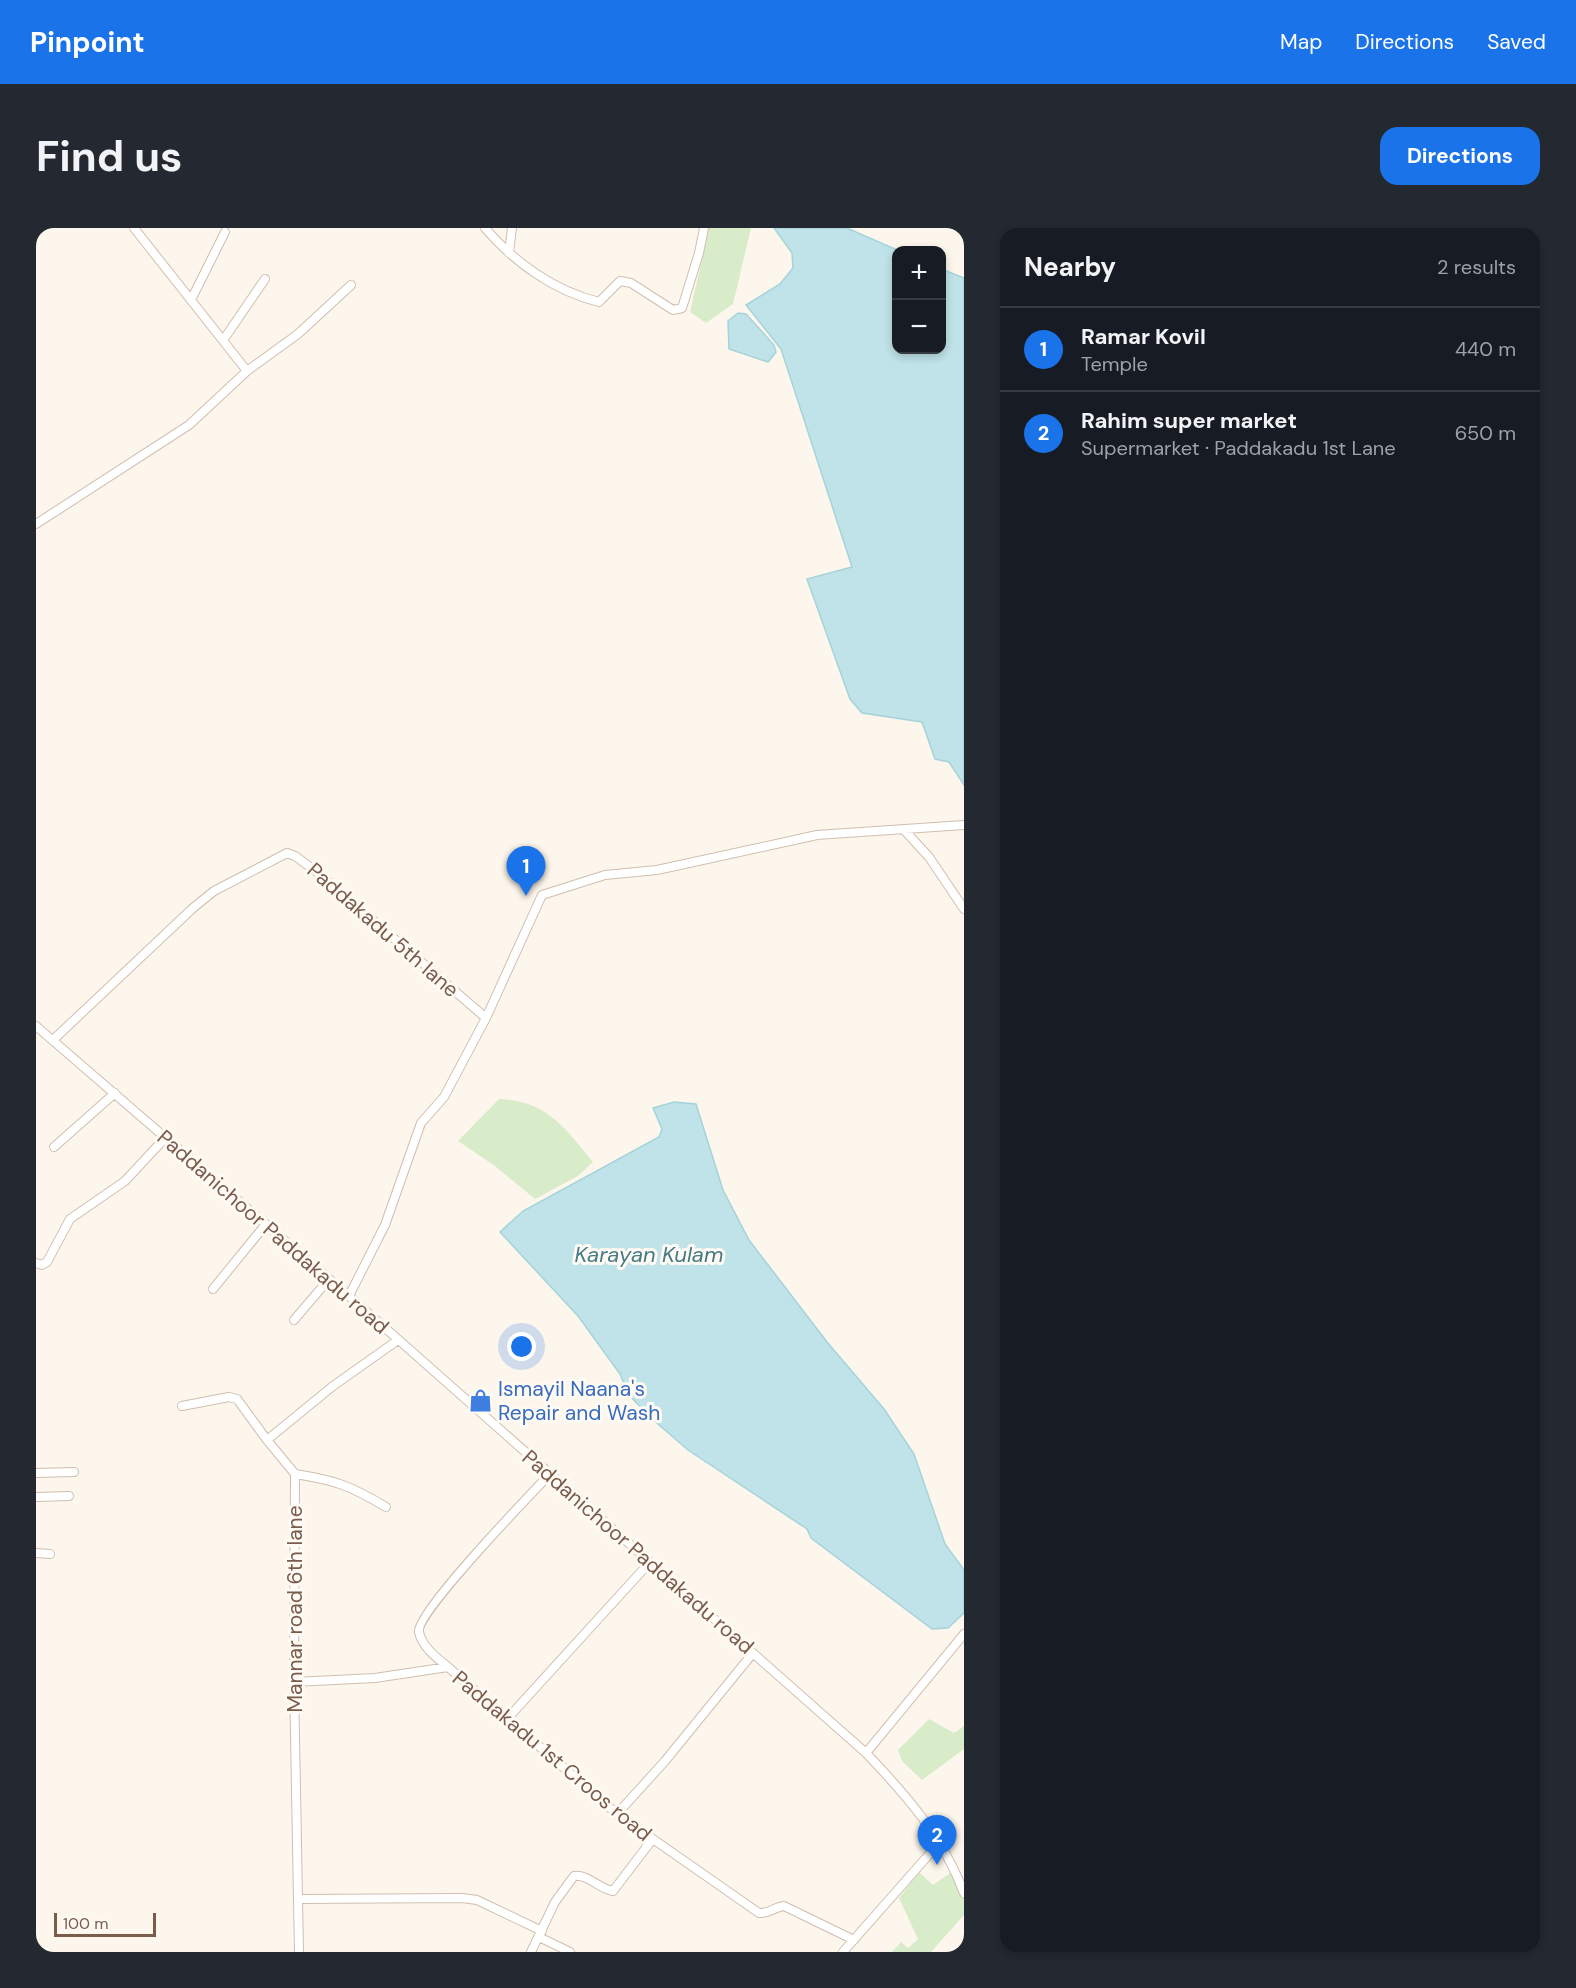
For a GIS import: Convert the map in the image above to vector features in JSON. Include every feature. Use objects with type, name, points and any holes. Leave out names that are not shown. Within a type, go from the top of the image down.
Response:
[{"type":"street","points":[[134,228],[247,370]]},
{"type":"street","points":[[485,228],[509,253],[547,282],[599,302],[620,281],[631,283],[673,310],[682,308],[699,253],[704,228]]},
{"type":"street","points":[[509,253],[512,228]]},
{"type":"street","points":[[191,300],[225,232]]},
{"type":"street","points":[[224,339],[265,279]]},
{"type":"street","points":[[36,524],[189,424],[247,370],[298,334],[351,285]]},
{"type":"street","points":[[349,1296],[385,1225],[421,1123],[444,1096],[486,1018],[542,896],[605,875],[657,870],[818,835],[905,831],[964,825]]},
{"type":"street","points":[[905,831],[929,857],[964,909]]},
{"type":"street","name":"Paddakadu 5th lane","points":[[54,1040],[193,908],[214,891],[287,854],[295,856],[317,872],[486,1018]]},
{"type":"street","name":"Paddanichoor Paddakadu road","points":[[36,1026],[349,1296],[866,1753],[908,1797],[940,1842],[964,1893]]},
{"type":"street","points":[[54,1147],[115,1093]]},
{"type":"street","points":[[36,1263],[42,1265],[46,1262],[64,1226],[76,1212],[125,1181],[165,1138]]},
{"type":"street","points":[[213,1289],[266,1224]]},
{"type":"street","points":[[294,1320],[329,1279]]},
{"type":"street","points":[[267,1440],[333,1386],[398,1340]]},
{"type":"street","points":[[182,1406],[229,1397],[237,1399],[295,1474],[331,1480],[352,1487],[386,1507]]},
{"type":"street","points":[[36,1473],[74,1472]]},
{"type":"street","name":"Mannar road 6th lane","points":[[295,1474],[294,1682],[299,1952]]},
{"type":"street","points":[[448,1667],[426,1647],[418,1631],[421,1621],[439,1596],[549,1474]]},
{"type":"street","points":[[36,1497],[69,1496]]},
{"type":"street","points":[[36,1553],[50,1554]]},
{"type":"street","points":[[507,1719],[650,1562]]},
{"type":"street","points":[[866,1753],[964,1634]]},
{"type":"street","points":[[617,1814],[665,1761],[753,1653]]},
{"type":"street","name":"Paddakadu 1st Croos road","points":[[294,1682],[375,1678],[448,1667],[617,1814],[759,1912],[766,1913],[776,1906],[784,1906],[854,1940]]},
{"type":"street","points":[[531,1952],[555,1902],[574,1876],[581,1875],[604,1890],[613,1891],[652,1840]]},
{"type":"street","points":[[843,1952],[940,1842]]},
{"type":"street","points":[[299,1899],[462,1898],[477,1900],[570,1952]]},
{"type":"green space","points":[[709,228],[751,228],[733,304],[706,323],[690,312]]},
{"type":"green space","points":[[499,1099],[530,1105],[554,1118],[593,1162],[578,1176],[535,1199],[495,1166],[458,1141]]},
{"type":"green space","points":[[929,1719],[954,1733],[964,1726],[964,1749],[922,1780],[902,1761],[898,1750]]},
{"type":"green space","points":[[953,1871],[964,1898],[964,1915],[931,1952],[892,1952],[901,1942],[908,1948],[918,1939],[899,1898],[919,1872],[933,1885]]},
{"type":"water","points":[[774,228],[847,228],[892,248],[892,354],[946,354],[946,271],[964,278],[964,785],[949,762],[935,759],[922,722],[862,713],[850,699],[807,579],[852,567],[781,349],[746,305],[780,284],[793,268],[792,253]]},
{"type":"water","points":[[738,313],[746,314],[774,345],[776,352],[768,362],[729,349],[728,321]]},
{"type":"water","name":"Karayan Kulam","points":[[674,1102],[696,1104],[723,1190],[749,1240],[827,1342],[884,1409],[914,1454],[945,1544],[964,1570],[964,1613],[948,1628],[932,1629],[811,1538],[807,1529],[688,1450],[651,1418],[628,1394],[620,1374],[578,1316],[500,1232],[523,1211],[659,1137],[662,1129],[653,1108]]},
{"type":"place","name":"Ramar Kovil","points":[[526,896]]},
{"type":"place","name":"Ismayil Naana's Repair and Wash","points":[[480,1401]]},
{"type":"place","name":"Rahim super market","points":[[937,1865]]}]
